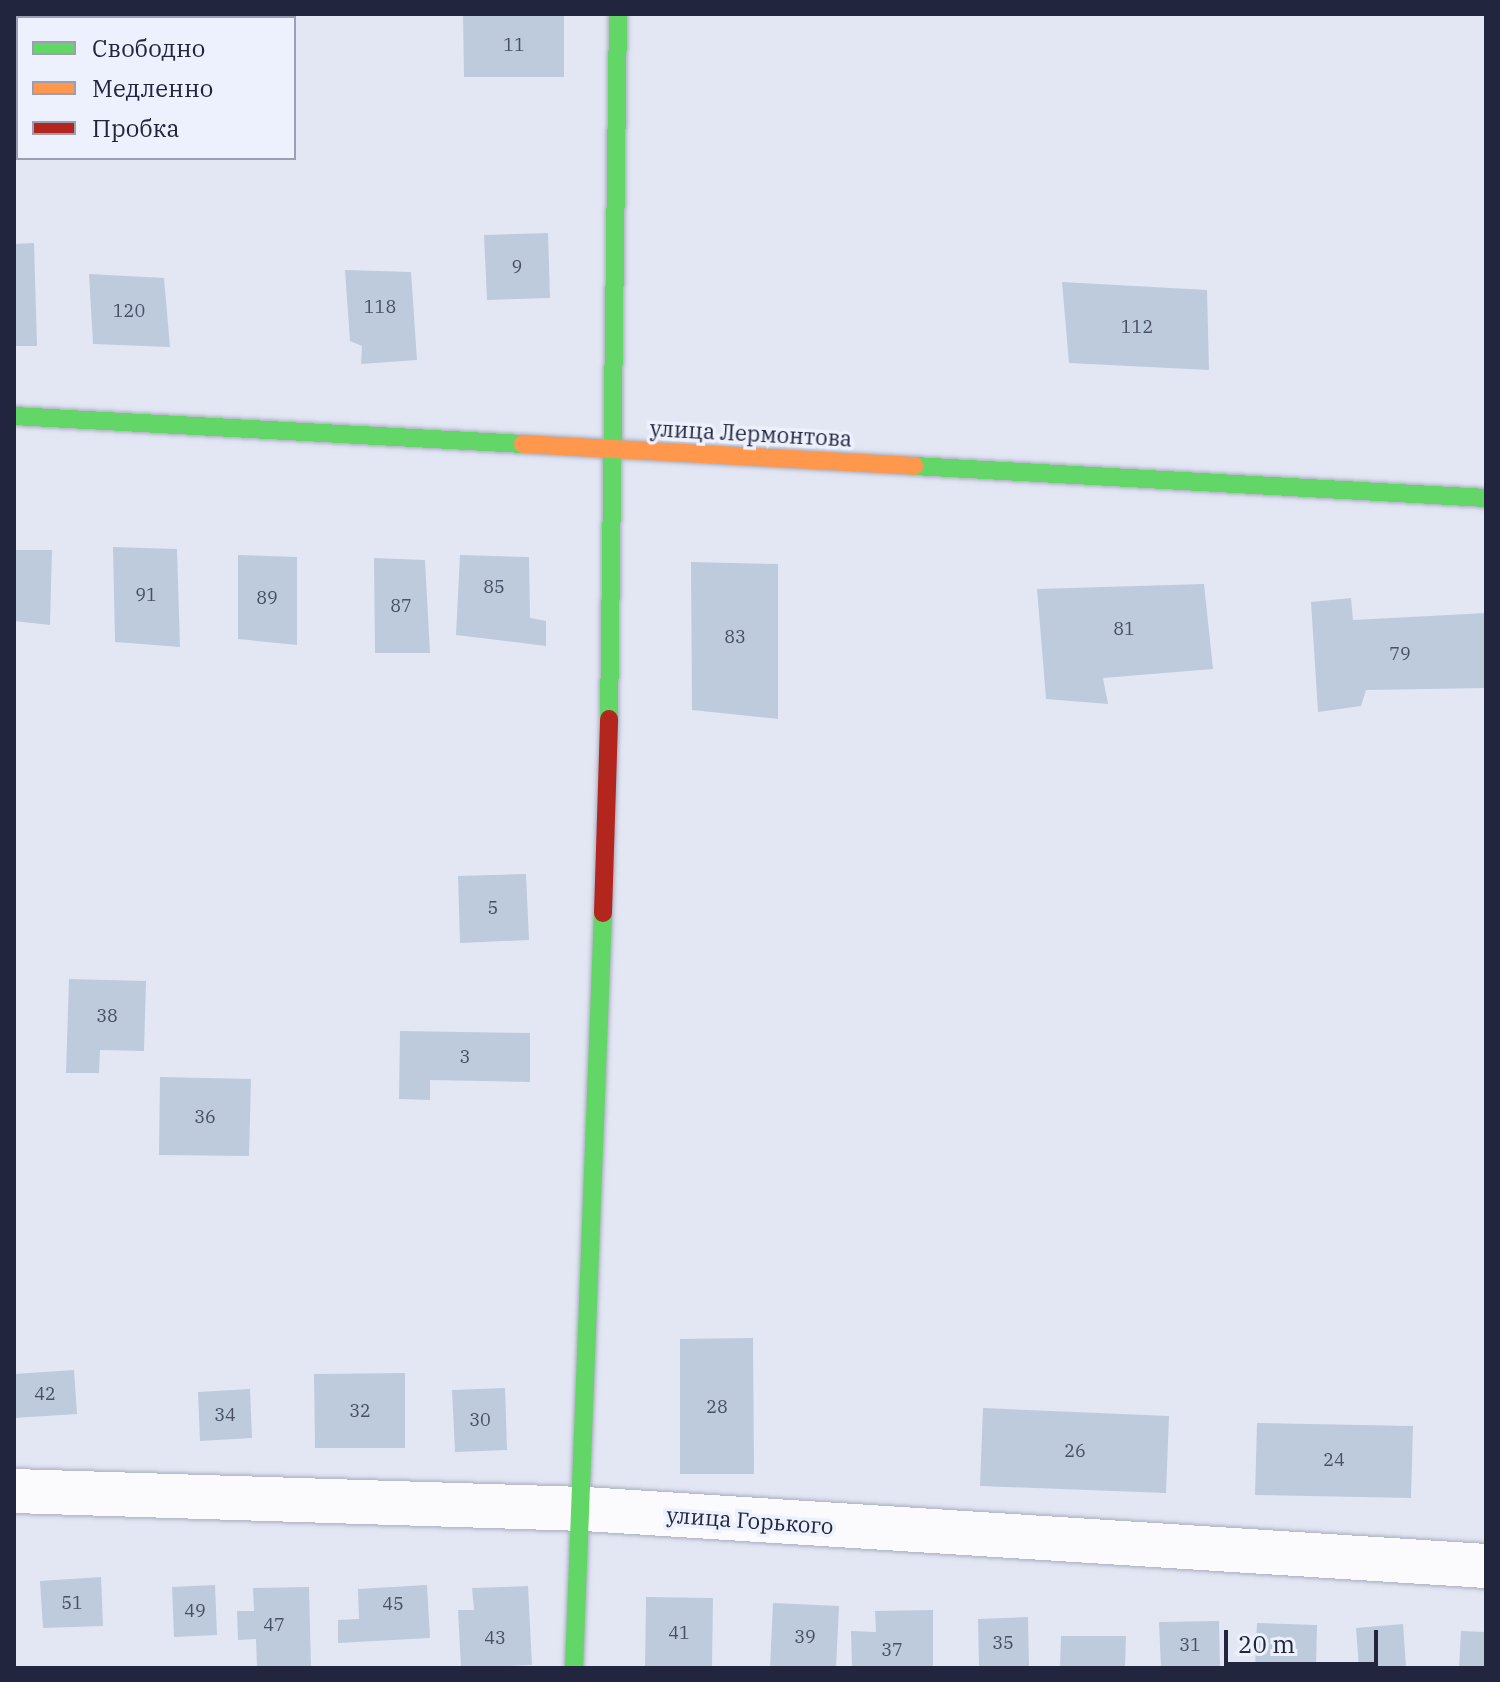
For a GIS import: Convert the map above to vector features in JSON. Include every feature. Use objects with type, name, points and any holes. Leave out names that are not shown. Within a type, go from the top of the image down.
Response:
[{"type":"street","points":[[574,1668],[585,1509],[617,450],[618,14]]},
{"type":"street","name":"улица Лермонтова","points":[[14,416],[1486,498]]},
{"type":"street","name":"улица Горького","points":[[14,1491],[585,1509],[1486,1566]]},
{"type":"building","points":[[463,14],[564,14],[564,77],[464,77]]},
{"type":"building","points":[[548,233],[550,298],[487,300],[484,235]]},
{"type":"building","points":[[34,243],[37,346],[14,346],[14,244]]},
{"type":"building","points":[[345,270],[411,272],[417,360],[361,364],[362,346],[350,341]]},
{"type":"building","points":[[89,274],[164,278],[170,347],[93,344]]},
{"type":"building","points":[[1062,282],[1207,290],[1209,370],[1069,363]]},
{"type":"building","points":[[113,547],[177,549],[180,647],[115,642]]},
{"type":"building","points":[[14,550],[52,550],[50,625],[14,621]]},
{"type":"building","points":[[238,555],[297,557],[297,645],[238,639]]},
{"type":"building","points":[[460,555],[529,557],[530,618],[546,621],[546,646],[456,635]]},
{"type":"building","points":[[374,558],[425,560],[430,653],[375,653]]},
{"type":"building","points":[[691,562],[778,564],[778,719],[692,710]]},
{"type":"building","points":[[1204,584],[1213,669],[1103,678],[1108,704],[1046,699],[1037,589]]},
{"type":"building","points":[[1351,598],[1353,620],[1486,613],[1486,688],[1366,690],[1361,706],[1318,712],[1311,602]]},
{"type":"building","points":[[526,874],[529,940],[460,943],[458,876]]},
{"type":"building","points":[[69,979],[146,981],[144,1051],[100,1050],[99,1073],[66,1073]]},
{"type":"building","points":[[400,1031],[530,1033],[530,1082],[430,1080],[430,1100],[399,1099]]},
{"type":"building","points":[[160,1077],[251,1079],[249,1156],[159,1155]]},
{"type":"building","points":[[753,1338],[754,1474],[680,1474],[680,1339]]},
{"type":"building","points":[[74,1370],[77,1414],[14,1418],[14,1374]]},
{"type":"building","points":[[405,1373],[405,1448],[315,1448],[314,1374]]},
{"type":"building","points":[[505,1388],[507,1450],[455,1452],[452,1390]]},
{"type":"building","points":[[250,1389],[252,1438],[200,1441],[198,1392]]},
{"type":"building","points":[[983,1408],[1169,1416],[1166,1493],[980,1486]]},
{"type":"building","points":[[1257,1423],[1413,1426],[1411,1498],[1255,1495]]},
{"type":"building","points":[[101,1577],[103,1626],[43,1628],[40,1581]]},
{"type":"building","points":[[215,1585],[217,1635],[174,1637],[172,1587]]},
{"type":"building","points":[[427,1585],[430,1638],[338,1643],[338,1620],[359,1619],[358,1589]]},
{"type":"building","points":[[528,1586],[532,1665],[461,1668],[458,1610],[474,1610],[472,1588]]},
{"type":"building","points":[[309,1587],[311,1667],[257,1668],[256,1639],[238,1640],[237,1611],[254,1611],[253,1588]]},
{"type":"building","points":[[646,1597],[713,1598],[712,1668],[645,1668]]},
{"type":"building","points":[[773,1603],[839,1606],[836,1668],[770,1668]]},
{"type":"building","points":[[933,1610],[933,1668],[852,1668],[851,1631],[876,1632],[875,1611]]},
{"type":"building","points":[[1028,1617],[1029,1668],[979,1668],[978,1619]]},
{"type":"building","points":[[1219,1621],[1220,1668],[1161,1668],[1159,1622]]},
{"type":"building","points":[[1257,1623],[1317,1625],[1316,1668],[1255,1668]]},
{"type":"building","points":[[1403,1624],[1406,1668],[1359,1668],[1356,1628]]},
{"type":"building","points":[[1461,1631],[1486,1632],[1486,1668],[1459,1668]]},
{"type":"building","points":[[1061,1636],[1126,1636],[1125,1668],[1060,1668]]},
{"type":"traffic: fast","points":[[609,719],[618,14]]},
{"type":"traffic: fast","points":[[14,416],[523,444]]},
{"type":"traffic: fast","points":[[914,466],[1486,498]]},
{"type":"traffic: fast","points":[[574,1668],[603,913]]},
{"type":"traffic: slow","points":[[523,444],[914,466]]},
{"type":"traffic: jam","points":[[603,913],[609,719]]}]
